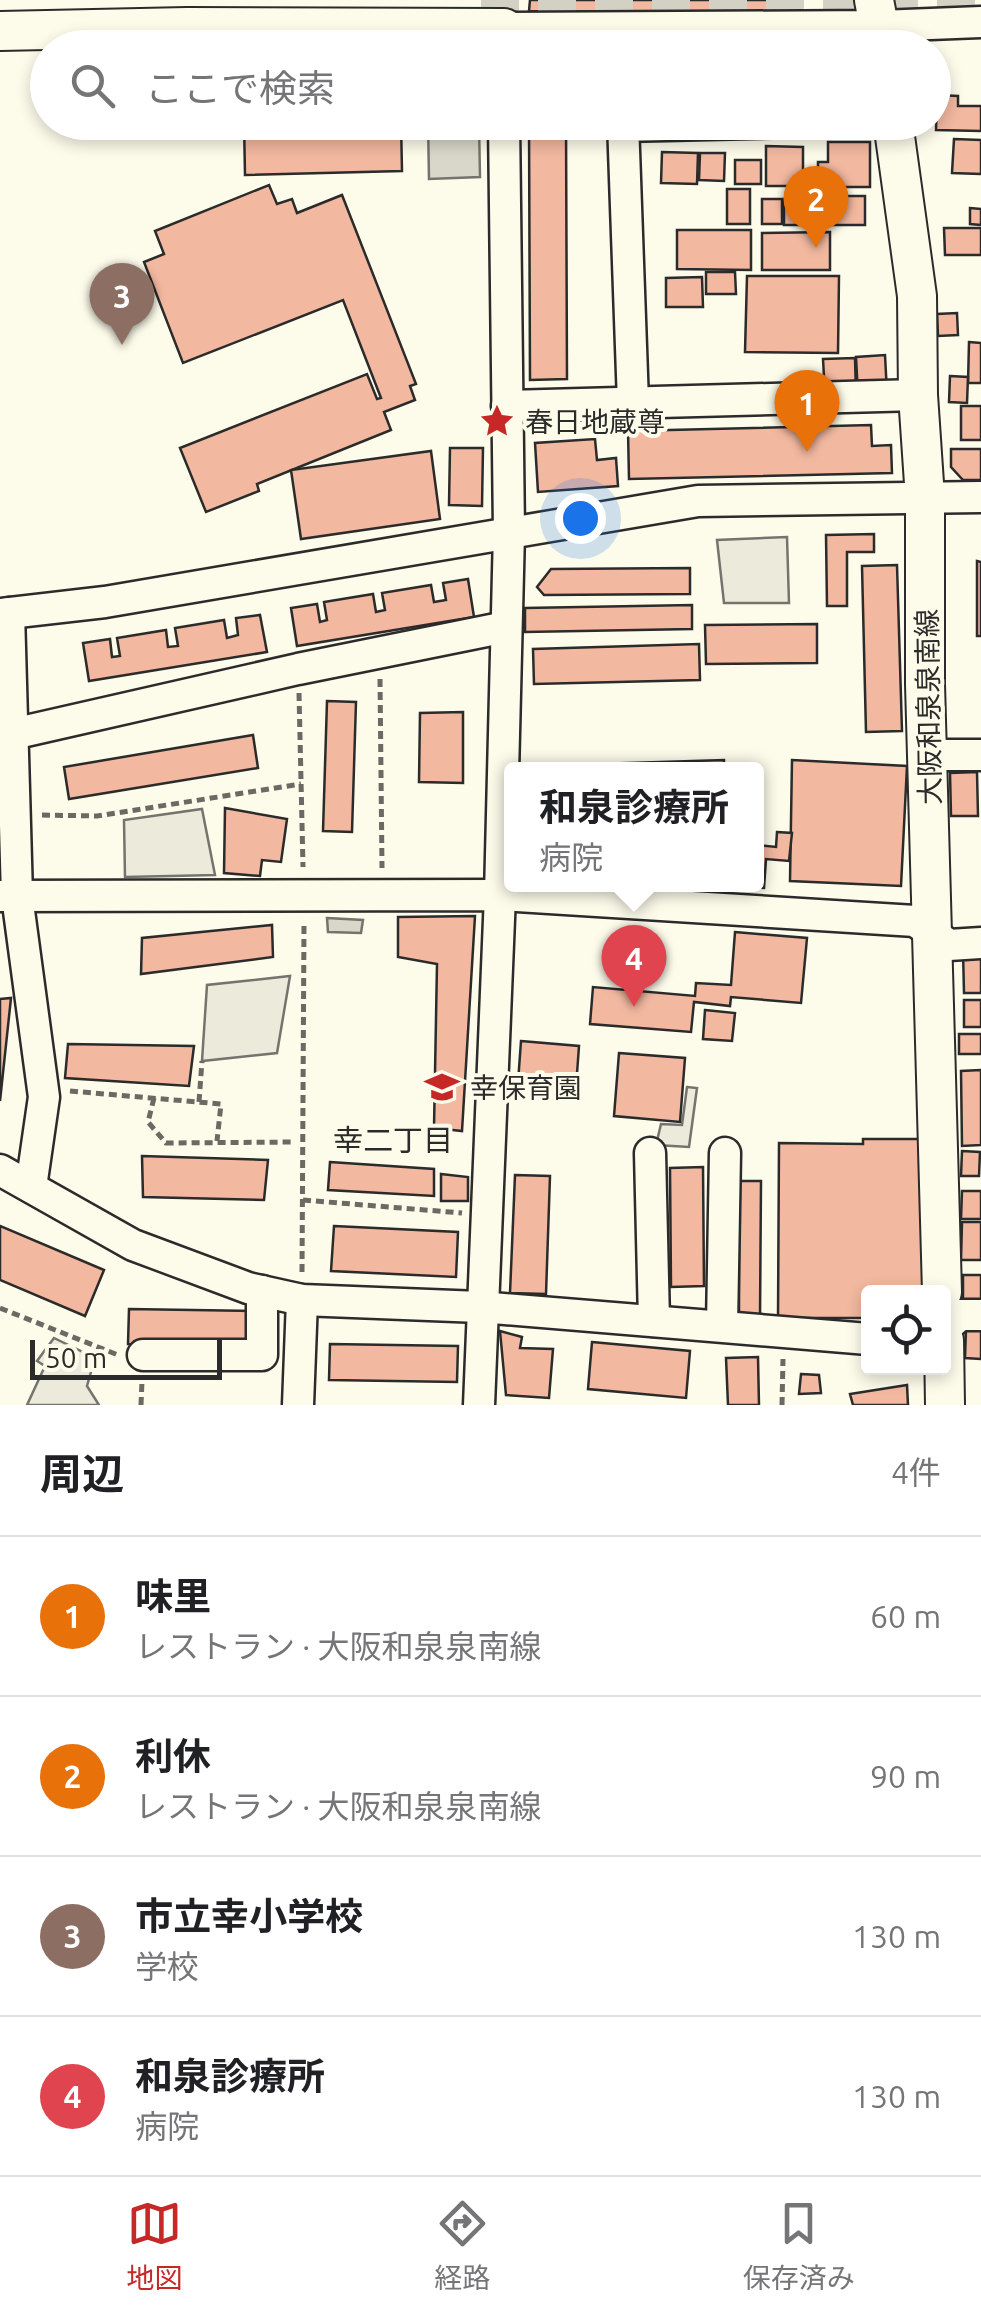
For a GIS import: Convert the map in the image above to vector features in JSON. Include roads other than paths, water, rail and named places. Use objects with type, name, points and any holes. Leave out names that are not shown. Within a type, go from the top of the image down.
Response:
[{"type":"main road","points":[[0,21],[50,11],[165,1],[498,19]]},
{"type":"main road","points":[[37,30],[498,19]]},
{"type":"main road","points":[[0,31],[30,30]]},
{"type":"main road","name":"大阪和泉泉南線","points":[[895,140],[917,296],[942,1285]]},
{"type":"main road","points":[[945,1375],[945,1405]]},
{"type":"street","points":[[498,19],[879,25],[981,22]]},
{"type":"street","points":[[479,1405],[480,1307],[500,896],[509,532],[504,140]]},
{"type":"street","points":[[624,140],[633,402]]},
{"type":"street","points":[[507,406],[918,395]]},
{"type":"street","points":[[30,1187],[42,1088],[8,896],[14,814],[6,736],[5,613],[105,602],[698,501],[981,497]]},
{"type":"street","points":[[6,736],[298,669],[506,627]]},
{"type":"street","points":[[928,755],[981,755]]},
{"type":"street","points":[[8,896],[500,896],[914,921],[949,945],[981,943]]},
{"type":"street","points":[[650,1153],[654,1321]]},
{"type":"street","points":[[722,1326],[725,1153]]},
{"type":"street","points":[[0,1170],[133,1245],[262,1291],[302,1300],[480,1307],[861,1338]]},
{"type":"street","points":[[143,1355],[262,1355],[262,1291]]},
{"type":"street","points":[[298,1405],[302,1300]]},
{"type":"street","points":[[951,1323],[960,1315],[981,1315]]},
{"type":"tunnel","points":[[481,1],[981,2]]},
{"type":"place","name":"利休","points":[[816,248]]},
{"type":"place","name":"市立幸小学校","points":[[122,345]]},
{"type":"place","name":"春日地蔵尊","points":[[497,421]]},
{"type":"place","name":"味里","points":[[807,452]]},
{"type":"place","name":"和泉診療所","points":[[634,1007]]},
{"type":"place","name":"幸保育園","points":[[442,1087]]},
{"type":"district","name":"幸二丁目","points":[[393,1140]]}]
